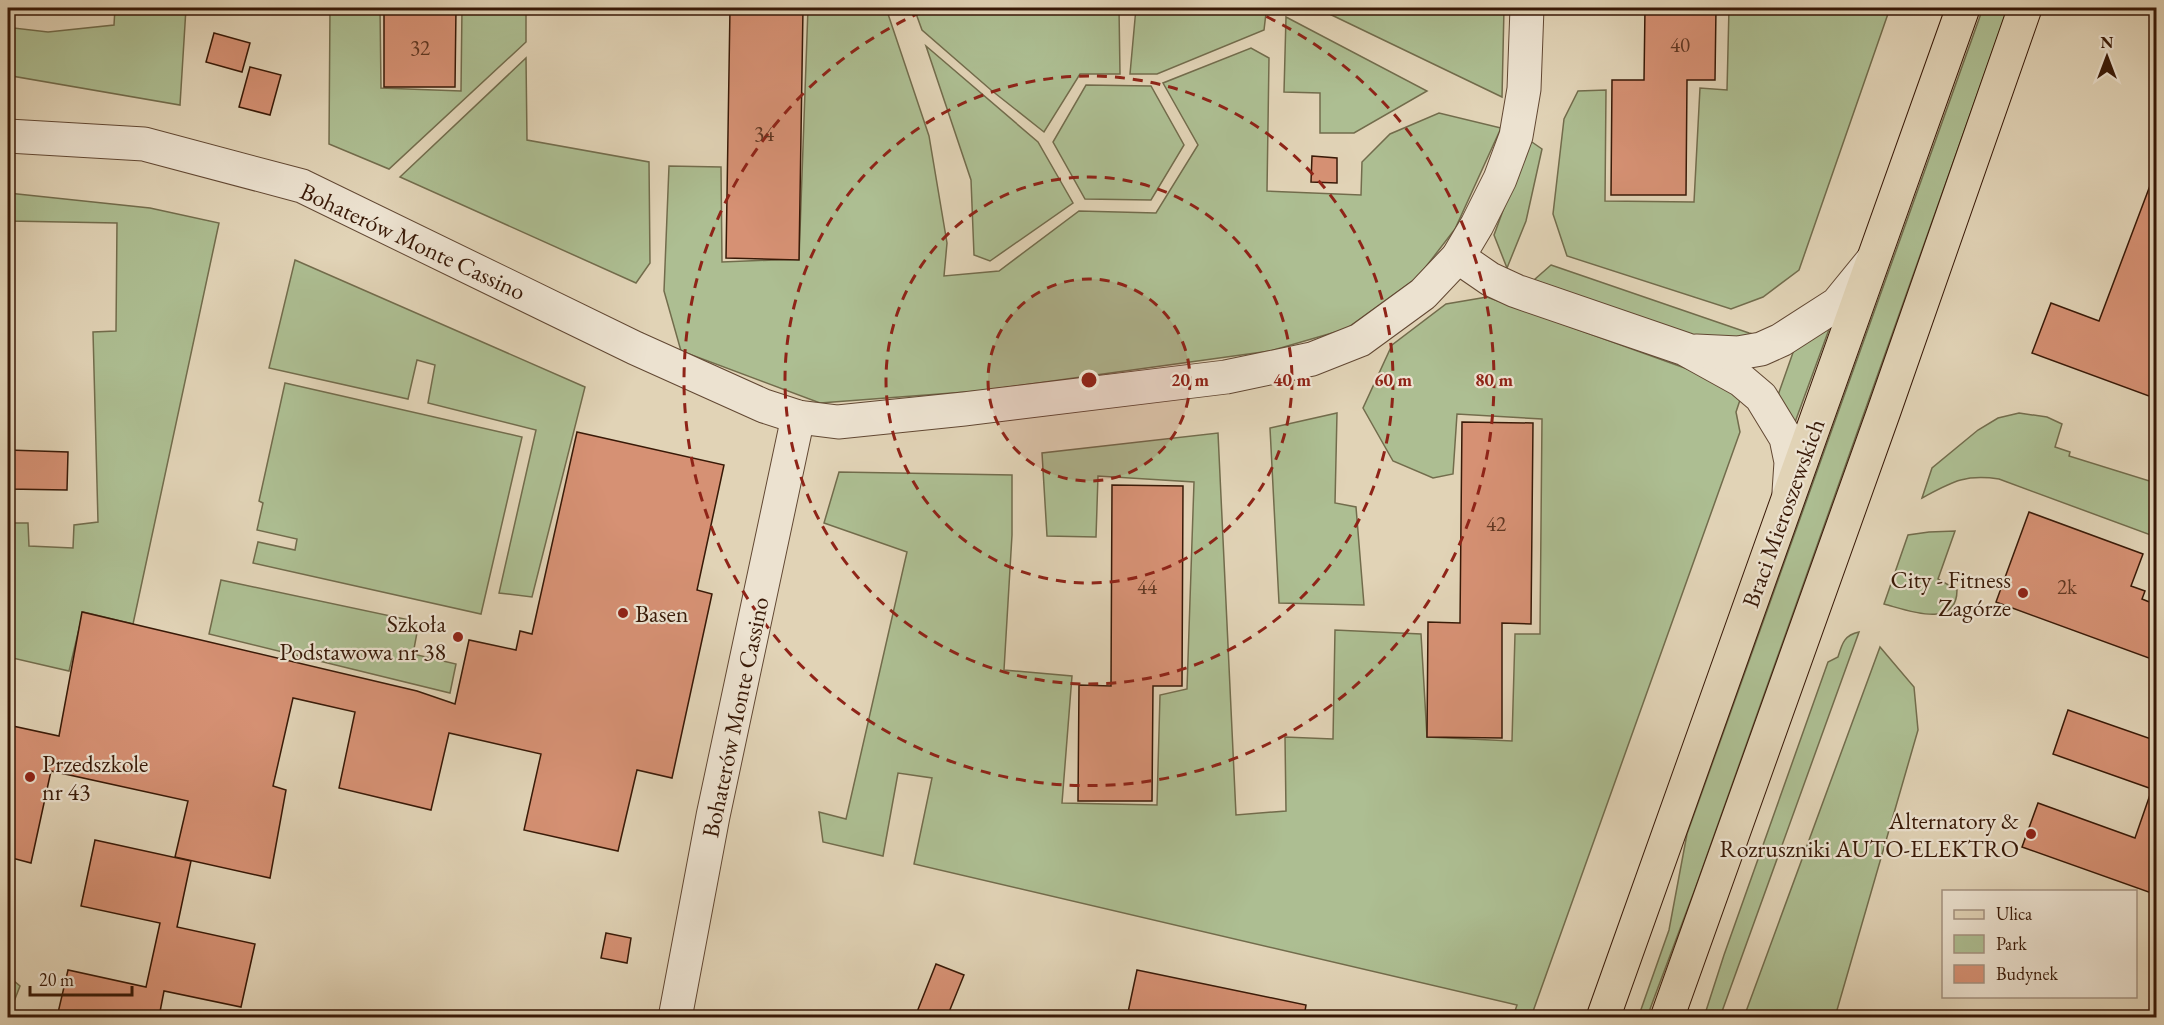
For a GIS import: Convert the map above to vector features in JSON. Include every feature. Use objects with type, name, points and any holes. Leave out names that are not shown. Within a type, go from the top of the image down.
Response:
[{"type":"main road","name":"Braci Mieroszewskich","points":[[1602,1017],[1963,8]]},
{"type":"main road","points":[[1667,1017],[1873,443],[2025,8]]},
{"type":"street","name":"Bohaterów Monte Cassino","points":[[8,136],[144,144],[302,186],[635,348],[764,406],[798,417],[838,422],[964,410],[1226,377],[1312,359],[1360,340],[1423,294],[1458,257],[1477,225],[1500,179],[1516,136],[1524,89],[1527,8]]},
{"type":"street","points":[[1458,257],[1490,279],[1516,291],[1685,349],[1741,380],[1761,397],[1786,438],[1791,462],[1789,496]]},
{"type":"street","points":[[1685,349],[1738,353],[1761,349],[1781,340],[1837,304],[1872,261]]},
{"type":"street","name":"Bohaterów Monte Cassino","points":[[675,1017],[718,795],[798,417]]},
{"type":"green space","points":[[115,8],[186,8],[180,105],[12,76],[14,28],[48,32],[114,25]]},
{"type":"green space","points":[[330,8],[380,8],[381,88],[461,91],[462,8],[526,8],[526,42],[389,169],[329,144]]},
{"type":"green space","points":[[808,8],[886,8],[929,136],[947,243],[944,276],[999,271],[1079,211],[1156,213],[1198,145],[1163,83],[1251,48],[1269,58],[1267,191],[1361,195],[1362,162],[1390,134],[1439,113],[1501,128],[1455,229],[1418,277],[1346,329],[1270,351],[979,391],[820,403],[681,351],[664,291],[669,166],[721,167],[722,262],[799,259]]},
{"type":"green space","points":[[914,8],[1119,8],[1120,74],[1080,74],[1044,132],[922,30]]},
{"type":"green space","points":[[1136,8],[1261,8],[1266,13],[1264,30],[1157,74],[1130,74]]},
{"type":"green space","points":[[1317,8],[1504,8],[1502,97]]},
{"type":"green space","points":[[1729,8],[1890,8],[1799,270],[1763,297],[1731,309],[1567,256],[1553,214],[1564,119],[1578,91],[1606,90],[1605,201],[1694,202],[1700,88],[1727,90]]},
{"type":"green space","points":[[1983,8],[2008,8],[1695,889],[1647,1017],[1638,1018],[1669,930],[1687,834]]},
{"type":"green space","points":[[1286,17],[1427,91],[1354,133],[1320,133],[1320,93],[1284,92]]},
{"type":"green space","points":[[926,46],[1038,142],[1073,203],[990,261],[974,255],[971,180]]},
{"type":"green space","points":[[526,58],[527,140],[649,162],[650,263],[636,283],[400,177]]},
{"type":"green space","points":[[1086,85],[1151,86],[1184,145],[1151,200],[1085,199],[1053,142]]},
{"type":"green space","points":[[1529,140],[1542,149],[1526,221],[1507,268],[1494,235]]},
{"type":"green space","points":[[8,193],[150,208],[219,223],[133,624],[83,612],[69,671],[8,657],[8,523],[28,523],[29,546],[73,548],[74,525],[98,522],[93,332],[116,331],[117,223],[8,221]]},
{"type":"green space","points":[[295,260],[585,387],[532,597],[499,593],[536,430],[428,403],[435,365],[417,360],[408,399],[269,368]]},
{"type":"green space","points":[[1551,265],[1762,336],[1711,342],[1534,280]]},
{"type":"green space","points":[[1487,297],[1721,381],[1742,394],[1736,412],[1740,432],[1531,1017],[1513,1017],[1517,1005],[914,864],[932,778],[898,773],[883,856],[823,842],[819,812],[846,819],[907,552],[824,523],[839,472],[1012,475],[1012,535],[1004,670],[1072,676],[1062,803],[1157,805],[1160,695],[1187,689],[1194,482],[1098,476],[1096,537],[1047,536],[1042,453],[1218,433],[1236,815],[1286,811],[1285,737],[1333,739],[1335,630],[1421,634],[1427,737],[1512,741],[1515,634],[1540,634],[1542,419],[1457,414],[1453,474],[1433,478],[1393,461],[1363,408],[1392,345],[1446,304]]},
{"type":"green space","points":[[1831,324],[1794,425],[1777,398],[1796,344]]},
{"type":"green space","points":[[285,383],[522,437],[481,614],[253,563],[258,542],[295,550],[297,539],[257,530],[263,503],[259,501]]},
{"type":"green space","points":[[1337,413],[1335,503],[1356,507],[1364,605],[1279,603],[1270,428]]},
{"type":"green space","points":[[2019,413],[2047,417],[2062,424],[2055,447],[2070,452],[2069,456],[2156,483],[2156,537],[1999,479],[1967,479],[1922,498],[1932,468],[1978,430],[1998,418]]},
{"type":"green space","points":[[1955,531],[1938,579],[1957,590],[1955,602],[1949,610],[1940,614],[1917,613],[1884,604],[1908,535]]},
{"type":"green space","points":[[221,580],[419,622],[413,654],[456,664],[450,693],[209,634]]},
{"type":"green space","points":[[1859,632],[1720,1017],[1704,1017],[1828,662],[1838,657],[1842,644],[1847,638]]},
{"type":"green space","points":[[1880,647],[1914,687],[1918,730],[1835,1017],[1744,1017]]},
{"type":"green space","points":[[8,976],[20,986],[8,1017]]},
{"type":"building","points":[[384,8],[456,8],[455,87],[384,87]]},
{"type":"building","points":[[730,8],[803,8],[799,260],[726,258]]},
{"type":"building","points":[[1645,8],[1716,8],[1715,80],[1687,80],[1686,195],[1611,195],[1612,80],[1644,80]]},
{"type":"building","points":[[214,33],[250,43],[242,72],[206,62]]},
{"type":"building","points":[[250,67],[281,75],[270,115],[239,107]]},
{"type":"building","points":[[1312,156],[1337,158],[1337,183],[1311,182]]},
{"type":"building","points":[[2154,175],[2157,175],[2157,399],[2032,353],[2051,303],[2099,321]]},
{"type":"building","points":[[1462,422],[1533,423],[1531,624],[1502,623],[1502,738],[1427,737],[1428,622],[1460,623]]},
{"type":"building","points":[[577,432],[724,465],[697,590],[712,594],[672,778],[637,770],[618,851],[524,830],[541,754],[449,733],[431,810],[339,788],[355,712],[293,698],[273,786],[286,790],[270,878],[175,857],[188,801],[51,771],[31,863],[8,857],[8,725],[59,736],[82,612],[417,691],[455,704],[469,640],[516,650],[520,631],[532,634]]},
{"type":"building","points":[[8,450],[68,452],[67,490],[8,489]]},
{"type":"building","points":[[1112,485],[1183,486],[1182,686],[1153,686],[1152,801],[1078,801],[1079,685],[1111,686]]},
{"type":"building","points":[[2029,512],[2143,554],[2131,586],[2145,591],[2142,599],[2157,605],[2157,661],[1996,602]]},
{"type":"building","points":[[2068,710],[2157,741],[2157,895],[2022,847],[2038,803],[2135,838],[2152,789],[2053,754]]},
{"type":"building","points":[[95,840],[191,861],[177,927],[255,944],[241,1007],[164,991],[159,1017],[57,1017],[68,970],[146,987],[160,923],[81,906]]},
{"type":"building","points":[[606,933],[631,938],[627,963],[601,958]]},
{"type":"building","points":[[936,964],[964,975],[947,1017],[915,1017]]},
{"type":"building","points":[[1137,970],[1306,1005],[1304,1017],[1127,1017]]},
{"type":"place","name":"City - Fitness Zagórze","points":[[2023,593]]},
{"type":"place","name":"Basen","points":[[623,613]]},
{"type":"place","name":"Szkoła Podstawowa nr 38","points":[[458,637]]},
{"type":"place","name":"Przedszkole nr 43","points":[[30,777]]},
{"type":"place","name":"Alternatory & Rozruszniki AUTO-ELEKTRO","points":[[2031,834]]}]
